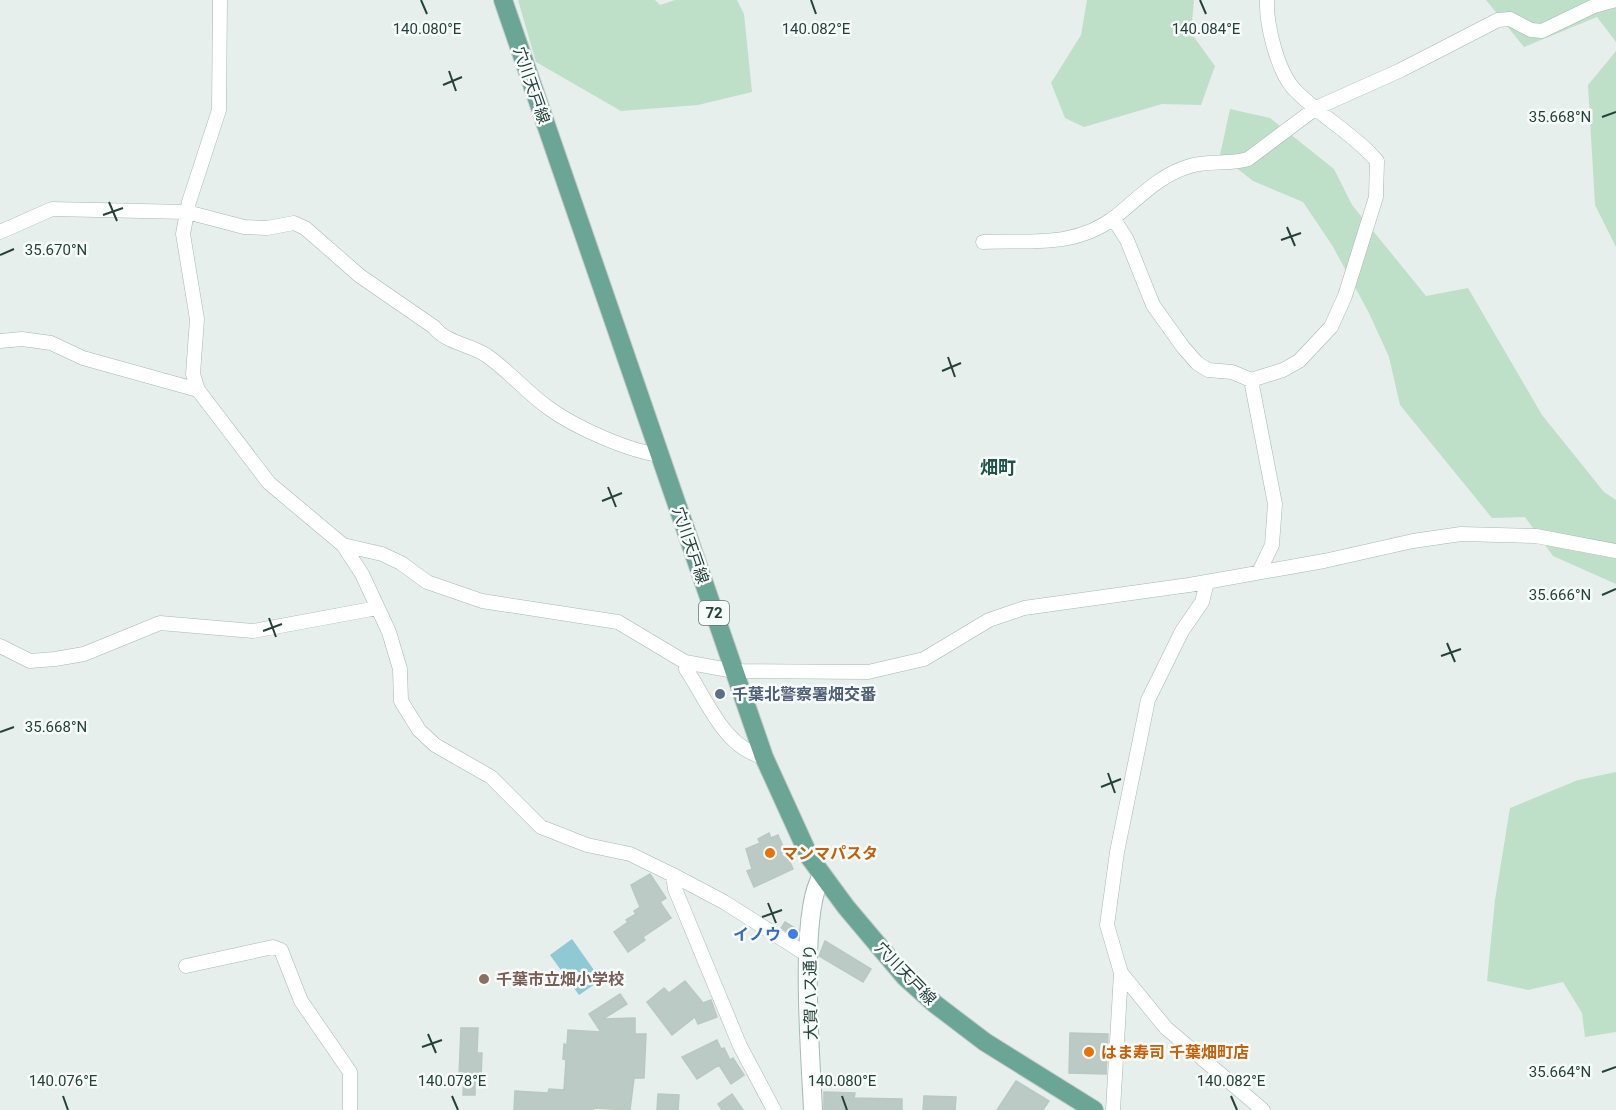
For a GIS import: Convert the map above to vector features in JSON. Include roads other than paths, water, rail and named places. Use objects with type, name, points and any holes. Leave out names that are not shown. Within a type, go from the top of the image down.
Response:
[{"type":"main road","name":"穴川天戸線","points":[[503,0],[764,757],[800,838],[822,876],[883,953],[935,1004],[986,1042],[1094,1110]]},
{"type":"street","points":[[220,0],[219,110],[187,212],[183,234],[197,319],[193,374],[198,390],[269,483],[343,545],[362,574],[396,651],[401,702],[419,730],[435,744],[490,777],[541,827],[587,845],[630,854],[723,902],[809,956]]},
{"type":"street","points":[[1113,218],[1127,240],[1153,305],[1183,347],[1197,363],[1208,370],[1232,372],[1251,380],[1283,370],[1299,361],[1331,327],[1345,297],[1376,197],[1377,161],[1366,148],[1292,86],[1276,53],[1266,16],[1267,0]]},
{"type":"street","points":[[982,242],[1048,243],[1081,236],[1113,218],[1144,191],[1170,174],[1190,165],[1237,162],[1248,159],[1316,108],[1401,70],[1498,20],[1510,19],[1531,30],[1542,31],[1594,6],[1616,0]]},
{"type":"street","points":[[0,232],[52,209],[187,212],[244,227],[267,228],[294,223],[305,228],[360,276],[434,327],[439,334],[483,353],[550,410],[608,439],[647,453],[661,455]]},
{"type":"street","points":[[0,341],[22,339],[51,344],[83,358],[198,390]]},
{"type":"street","points":[[1251,380],[1275,504],[1272,545],[1259,573]]},
{"type":"street","points":[[343,545],[382,554],[401,563],[427,582],[482,601],[618,622],[685,662],[734,671],[868,672],[924,659],[989,620],[1008,612],[1259,573],[1335,559],[1392,544],[1461,534],[1536,536],[1616,551]]},
{"type":"street","points":[[1113,1110],[1121,973],[1107,925],[1117,852],[1148,700],[1182,631],[1202,602],[1207,582]]},
{"type":"street","points":[[0,646],[30,661],[55,659],[84,654],[160,623],[253,631],[377,608]]},
{"type":"street","points":[[685,662],[686,669],[709,709],[732,739],[753,755],[764,757]]},
{"type":"street","points":[[673,875],[675,889],[740,1046],[774,1110]]},
{"type":"street","name":"大賀ハス通り","points":[[813,1110],[809,956],[812,897],[822,876]]},
{"type":"street","points":[[186,966],[273,947],[281,950],[302,1001],[350,1072],[350,1110]]},
{"type":"street","points":[[1121,973],[1166,1028],[1263,1110]]},
{"type":"water","points":[[572,939],[601,980],[579,995],[550,955]]},
{"type":"place","name":"千葉北警察署畑交番","points":[[720,694]]},
{"type":"place","name":"マンマパスタ","points":[[770,853]]},
{"type":"place","name":"イノウ","points":[[793,934]]},
{"type":"place","name":"千葉市立畑小学校","points":[[484,979]]},
{"type":"place","name":"はま寿司 千葉畑町店","points":[[1089,1052]]},
{"type":"district","name":"畑町","points":[[998,468]]}]
